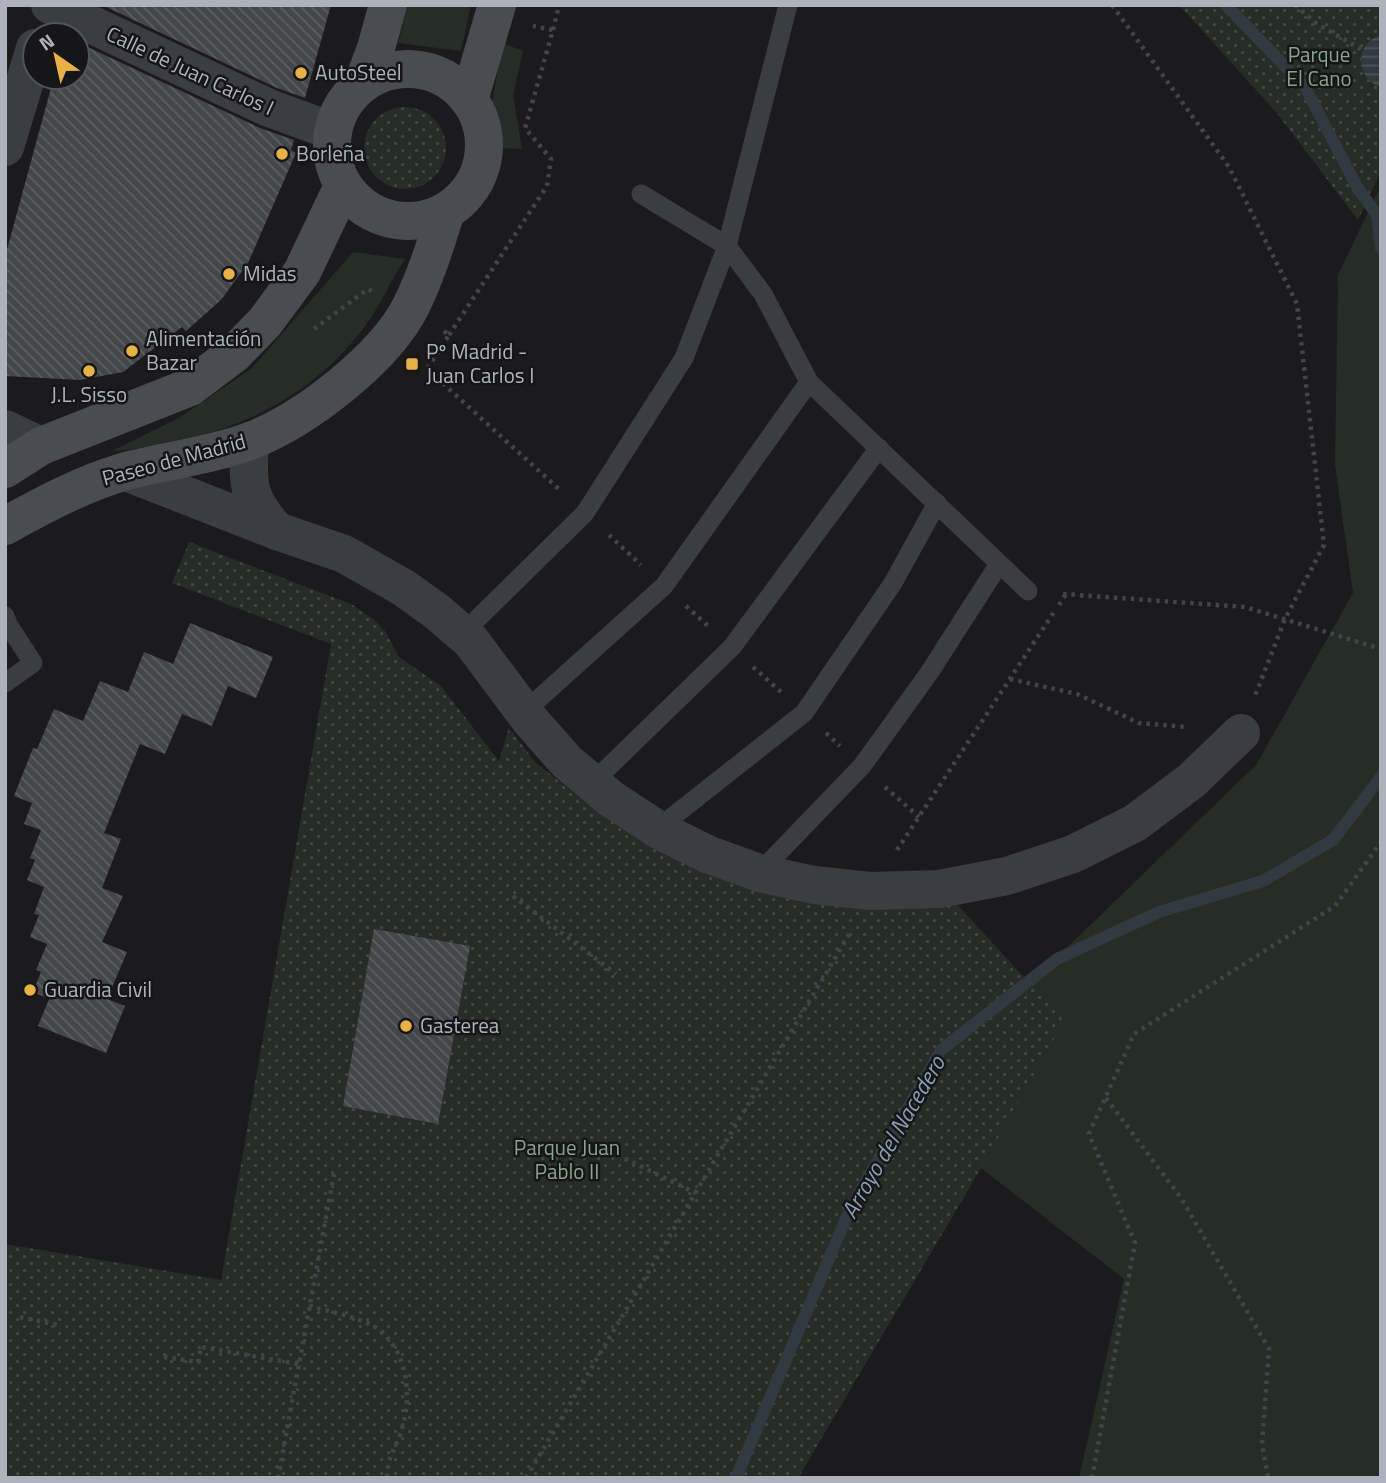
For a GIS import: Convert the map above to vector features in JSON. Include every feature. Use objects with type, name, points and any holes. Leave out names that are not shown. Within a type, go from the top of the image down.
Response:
[{"type":"street","name":"Calle de Juan Carlos I","points":[[48,5],[269,108],[332,131]]},
{"type":"street","points":[[363,83],[388,5]]},
{"type":"street","points":[[470,100],[495,12]]},
{"type":"street","points":[[420,69],[448,80],[470,100],[481,122],[483,134],[480,169],[467,194],[446,211],[419,221],[389,219],[363,208],[343,186],[332,160],[332,131],[343,104],[363,83],[390,71],[420,69]]},
{"type":"street","points":[[5,147],[22,91]]},
{"type":"street","points":[[5,469],[41,446],[190,387],[234,354],[265,322],[302,272],[343,186]]},
{"type":"street","name":"Paseo de Madrid","points":[[5,526],[86,484],[126,471],[250,441],[295,419],[335,392],[386,341],[411,308],[446,211]]},
{"type":"street","points":[[5,429],[41,446]]},
{"type":"street","points":[[250,441],[250,488],[259,512],[277,531]]},
{"type":"street","points":[[126,471],[277,531],[344,554],[404,588],[471,641],[524,712],[568,762],[610,798],[657,829],[707,854],[760,873],[814,885],[870,891],[953,887],[1007,876],[1073,854],[1135,823],[1191,782],[1234,740]]},
{"type":"lane","points":[[461,634],[585,513],[684,358],[727,246],[788,5]]},
{"type":"lane","points":[[641,194],[727,246],[763,293],[809,382],[1028,591]]},
{"type":"lane","points":[[524,712],[664,586],[809,382]]},
{"type":"lane","points":[[592,783],[732,647],[879,448]]},
{"type":"lane","points":[[657,829],[804,713],[893,583],[937,503]]},
{"type":"lane","points":[[760,873],[862,766],[929,673],[999,564]]},
{"type":"lane","points":[[5,616],[33,663],[5,683]]},
{"type":"path","points":[[449,335],[547,186],[551,159],[525,128],[559,5]]},
{"type":"path","points":[[1010,679],[1077,694],[1139,723],[1200,728],[1234,740],[1285,619],[1324,545],[1297,304],[1229,167],[1112,5]]},
{"type":"path","points":[[1294,5],[1317,24],[1361,49]]},
{"type":"path","points":[[495,12],[553,30]]},
{"type":"path","points":[[491,428],[919,817]]},
{"type":"path","points":[[1028,591],[1245,607],[1381,649]]},
{"type":"path","points":[[526,1478],[845,942],[870,891],[1066,594]]},
{"type":"path","points":[[1092,1478],[1135,1243],[1089,1135],[1133,1034],[1335,906],[1381,842]]},
{"type":"path","points":[[513,896],[616,974]]},
{"type":"path","points":[[1106,1098],[1181,1198],[1269,1349],[1262,1444],[1268,1478]]},
{"type":"path","points":[[617,1154],[696,1193]]},
{"type":"path","points":[[278,1478],[334,1174]]},
{"type":"path","points":[[309,1306],[380,1330],[402,1359],[408,1392],[401,1431],[387,1463],[387,1478]]},
{"type":"path","points":[[20,1317],[58,1325]]},
{"type":"path","points":[[163,1357],[198,1362],[201,1347],[299,1364]]},
{"type":"green space","points":[[408,5],[471,5],[461,51],[398,43]]},
{"type":"green space","name":"Parque El Cano","points":[[1179,5],[1381,5],[1381,171],[1358,220],[1276,112]]},
{"type":"green space","points":[[502,43],[523,51],[513,95],[522,149],[500,148],[491,110]]},
{"type":"green space","points":[[405,107],[421,110],[434,119],[443,132],[446,148],[443,164],[434,177],[421,186],[405,189],[389,186],[376,177],[367,164],[364,148],[367,132],[376,119],[389,110]]},
{"type":"green space","points":[[1381,185],[1381,1478],[1079,1478],[1124,1279],[981,1168],[798,1478],[710,1478],[993,1019],[1256,765],[1353,593],[1335,465],[1338,275]]},
{"type":"green space","points":[[353,252],[405,259],[370,319],[346,349],[319,375],[289,397],[257,415],[223,429],[150,447],[112,451],[179,418],[252,368]]},
{"type":"green space","name":"Parque Juan Pablo II","points":[[189,542],[351,604],[385,631],[399,657],[441,686],[499,761],[509,728],[536,763],[580,798],[656,848],[955,902],[1064,1021],[981,1168],[798,1478],[5,1478],[5,1244],[221,1280],[331,644],[172,583]]},
{"type":"shaded area","points":[[1381,35],[1381,87],[1366,77],[1361,61],[1366,45]]},
{"type":"building","points":[[102,5],[331,5],[305,98],[277,88]]},
{"type":"building","points":[[91,49],[260,128],[294,140],[291,150],[296,153],[248,263],[221,300],[186,331],[182,327],[123,372],[80,380],[5,376],[5,257],[50,91],[91,91]]},
{"type":"building","points":[[190,623],[273,657],[256,698],[228,686],[212,726],[182,714],[165,754],[140,744],[104,833],[121,839],[102,888],[123,896],[102,942],[127,952],[107,999],[125,1006],[106,1053],[38,1026],[49,999],[33,992],[41,972],[36,970],[47,944],[30,937],[39,915],[34,914],[44,887],[27,880],[35,860],[30,858],[41,830],[24,824],[32,803],[14,796],[33,748],[37,749],[54,709],[83,721],[100,681],[128,692],[144,652],[173,664]]},
{"type":"building","name":"Gasterea","points":[[374,929],[470,946],[438,1124],[343,1106]]},
{"type":"waterway","name":"Arroyo del Nacedero","points":[[1226,5],[1305,87],[1357,187],[1377,215],[1381,248]]},
{"type":"waterway","name":"Arroyo del Nacedero","points":[[736,1478],[850,1209],[941,1050],[1057,959],[1159,912],[1263,881],[1333,840],[1381,777]]},
{"type":"place","name":"AutoSteel","points":[[301,73]]},
{"type":"place","name":"Borleña","points":[[282,154]]},
{"type":"place","name":"Midas","points":[[229,274]]},
{"type":"place","name":"Alimentación Bazar","points":[[132,351]]},
{"type":"place","name":"Pº Madrid - Juan Carlos I","points":[[412,364]]},
{"type":"place","name":"J.L. Sisso","points":[[89,371]]},
{"type":"place","name":"Guardia Civil","points":[[30,990]]},
{"type":"place","name":"Gasterea","points":[[406,1026]]}]
